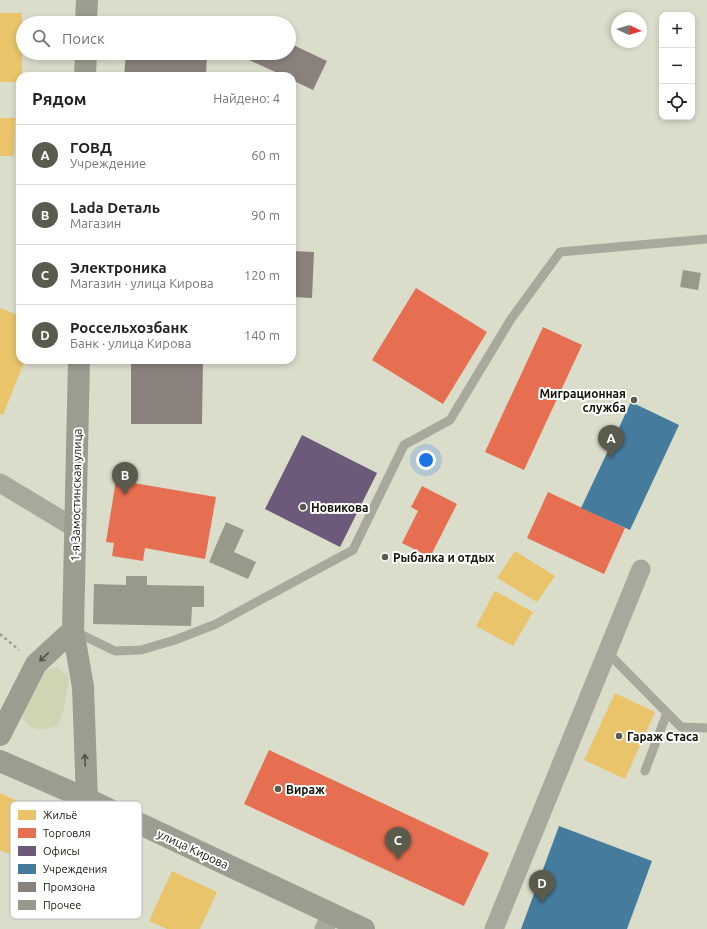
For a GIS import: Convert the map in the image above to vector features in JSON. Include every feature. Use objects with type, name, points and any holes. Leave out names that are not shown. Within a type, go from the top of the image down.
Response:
[{"type":"street","points":[[86,16],[87,0]]},
{"type":"street","points":[[85,72],[86,60]]},
{"type":"street","name":"1-я Замостинская улица","points":[[79,364],[73,630],[83,687],[87,799]]},
{"type":"street","points":[[0,483],[75,528]]},
{"type":"street","points":[[494,929],[641,569]]},
{"type":"street","points":[[0,736],[36,664],[73,630]]},
{"type":"street","name":"улица Кирова","points":[[0,761],[91,801]]},
{"type":"street","name":"улица Кирова","points":[[142,827],[328,922],[364,929]]},
{"type":"lane","points":[[73,630],[114,651],[141,650],[175,640],[216,624],[353,550],[404,445],[450,420],[511,319],[560,252],[707,240]]},
{"type":"lane","points":[[607,652],[681,727],[707,728]]},
{"type":"lane","points":[[645,771],[667,713]]},
{"type":"green space","points":[[57,667],[69,677],[65,705],[58,726],[43,729],[32,727],[23,719],[24,702],[44,670]]},
{"type":"building: Жильё","points":[[0,13],[22,13],[22,16],[16,16],[16,60],[22,60],[22,72],[16,72],[16,82],[0,82]]},
{"type":"building: Жильё","points":[[0,118],[15,118],[14,156],[0,156]]},
{"type":"building: Жильё","points":[[0,308],[16,314],[16,364],[23,364],[3,415],[0,414]]},
{"type":"building: Жильё","points":[[515,551],[555,576],[537,602],[497,578]]},
{"type":"building: Жильё","points":[[495,591],[533,612],[513,646],[476,626]]},
{"type":"building: Жильё","name":"Гараж Стаса","points":[[615,693],[655,712],[625,779],[584,760]]},
{"type":"building: Жильё","points":[[0,793],[18,801],[10,801],[10,855],[0,850]]},
{"type":"building: Жильё","points":[[172,871],[217,892],[200,929],[167,929],[149,921]]},
{"type":"building: Торговля","points":[[416,288],[487,332],[443,404],[372,360]]},
{"type":"building: Торговля","points":[[543,327],[582,345],[524,470],[485,452]]},
{"type":"building: Торговля","points":[[116,480],[216,497],[205,559],[145,548],[143,561],[112,556],[114,543],[106,542]]},
{"type":"building: Торговля","points":[[422,486],[457,504],[430,557],[402,543],[418,511],[411,507]]},
{"type":"building: Торговля","points":[[548,492],[625,528],[604,574],[527,538]]},
{"type":"building: Торговля","points":[[269,750],[489,853],[464,906],[244,804]]},
{"type":"building: Офисы","points":[[302,435],[377,473],[340,547],[265,509]]},
{"type":"building: Учреждения","points":[[631,402],[679,425],[630,530],[581,508]]},
{"type":"building: Учреждения","points":[[559,826],[652,861],[627,929],[521,929]]},
{"type":"building: Промзона","points":[[296,46],[327,61],[313,90],[296,82],[296,72],[275,72],[249,60],[296,60]]},
{"type":"building: Промзона","points":[[125,60],[207,60],[206,72],[124,72]]},
{"type":"building: Промзона","points":[[296,251],[314,252],[312,298],[296,297]]},
{"type":"building: Промзона","points":[[131,364],[203,364],[202,424],[131,424]]},
{"type":"building: Прочее","points":[[683,270],[701,273],[698,290],[680,287]]},
{"type":"building: Прочее","points":[[226,522],[244,530],[234,552],[256,562],[248,579],[209,562]]},
{"type":"building: Прочее","points":[[126,576],[147,576],[147,585],[204,586],[204,607],[192,607],[191,626],[93,624],[94,584],[126,585]]},
{"type":"place","name":"Миграционная служба","points":[[634,400]]},
{"type":"place","name":"ГОВД","points":[[611,458]]},
{"type":"place","name":"Lada Dеталь","points":[[125,495]]},
{"type":"place","name":"Новикова","points":[[303,507]]},
{"type":"place","name":"Рыбалка и отдых","points":[[385,557]]},
{"type":"place","name":"Гараж Стаса","points":[[619,736]]},
{"type":"place","name":"Вираж","points":[[278,789]]},
{"type":"place","name":"Электроника","points":[[398,860]]},
{"type":"place","name":"Россельхозбанк","points":[[542,903]]}]
